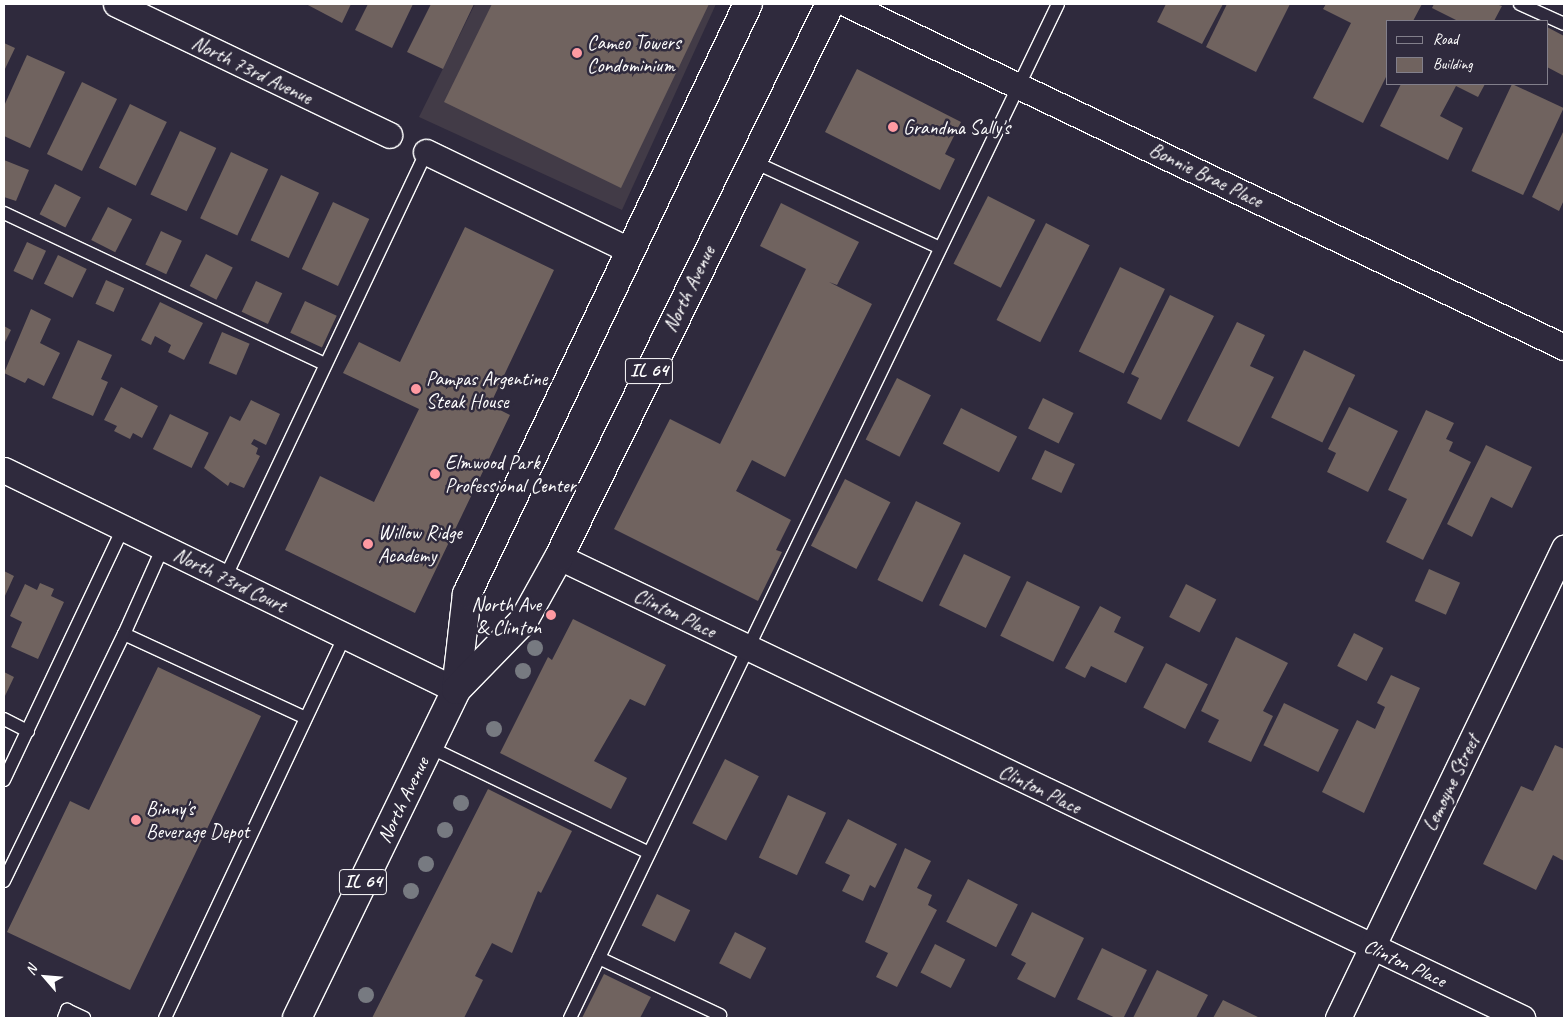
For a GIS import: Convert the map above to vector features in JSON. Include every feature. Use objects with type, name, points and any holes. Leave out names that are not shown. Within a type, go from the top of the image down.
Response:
[{"type":"main road","name":"North Avenue","points":[[456,690],[467,594],[629,250],[748,4]]},
{"type":"main road","name":"North Avenue","points":[[297,1018],[456,690],[524,620],[559,557],[830,4]]},
{"type":"street","name":"North 73rd Avenue","points":[[116,4],[389,135]]},
{"type":"street","name":"Bonnie Brae Place","points":[[847,4],[1564,347]]},
{"type":"street","points":[[426,152],[629,250]]},
{"type":"street","name":"North 73rd Court","points":[[4,470],[456,690]]},
{"type":"street","name":"Lemoyne Street","points":[[1338,1018],[1564,548]]},
{"type":"street","name":"Clinton Place","points":[[559,557],[1372,948],[1522,1018]]},
{"type":"lane","points":[[570,1018],[1058,4]]},
{"type":"lane","points":[[1520,4],[1564,24]]},
{"type":"lane","points":[[225,578],[426,152]]},
{"type":"lane","points":[[752,161],[940,248]]},
{"type":"lane","points":[[4,213],[325,364]]},
{"type":"lane","points":[[4,780],[123,528]]},
{"type":"lane","points":[[4,881],[124,634],[163,547]]},
{"type":"lane","points":[[124,634],[306,718]]},
{"type":"lane","points":[[165,1018],[345,636]]},
{"type":"lane","points":[[4,719],[28,730]]},
{"type":"lane","points":[[429,746],[649,853]]},
{"type":"lane","points":[[599,958],[720,1015]]},
{"type":"lane","points":[[64,1018],[67,1010],[84,1018]]},
{"type":"shaded area","name":"Cameo Towers Condominium","points":[[475,4],[716,4],[622,210],[419,117]]},
{"type":"building","points":[[306,4],[351,4],[342,23]]},
{"type":"building","points":[[368,4],[413,4],[392,48],[355,30]]},
{"type":"building","points":[[431,4],[474,4],[443,69],[407,52]]},
{"type":"building","name":"Cameo Towers Condominium","points":[[492,4],[709,4],[621,188],[444,102]]},
{"type":"building","points":[[1166,4],[1223,4],[1202,44],[1157,22]]},
{"type":"building","points":[[1227,4],[1290,4],[1256,72],[1206,47]]},
{"type":"building","points":[[1326,4],[1422,4],[1414,20],[1386,20],[1386,77],[1363,123],[1313,98],[1351,23],[1323,9]]},
{"type":"building","points":[[1434,4],[1496,4],[1502,6],[1495,20],[1456,20],[1432,8]]},
{"type":"building","points":[[1548,28],[1564,36],[1564,76],[1548,68]]},
{"type":"building","points":[[4,43],[15,48],[4,71]]},
{"type":"building","points":[[27,55],[65,72],[30,148],[4,136],[4,106]]},
{"type":"building","name":"Grandma Sally's","points":[[857,69],[961,122],[945,154],[955,159],[940,190],[825,132]]},
{"type":"building","points":[[82,82],[117,99],[82,171],[47,154]]},
{"type":"building","points":[[1400,85],[1484,85],[1478,97],[1456,86],[1440,116],[1463,128],[1448,160],[1380,126]]},
{"type":"building","points":[[1512,85],[1564,108],[1523,195],[1471,171]]},
{"type":"building","points":[[130,104],[167,122],[136,186],[99,168]]},
{"type":"building","points":[[1564,130],[1564,200],[1559,211],[1532,197]]},
{"type":"building","points":[[180,131],[216,148],[187,211],[150,194]]},
{"type":"building","points":[[231,152],[268,169],[237,235],[200,218]]},
{"type":"building","points":[[4,160],[29,170],[16,201],[4,197]]},
{"type":"building","points":[[281,175],[319,193],[289,258],[251,240]]},
{"type":"building","points":[[55,184],[81,197],[65,227],[40,214]]},
{"type":"building","points":[[988,196],[1035,220],[1001,288],[953,264]]},
{"type":"building","points":[[333,202],[369,219],[338,286],[302,269]]},
{"type":"building","points":[[781,203],[859,242],[837,285],[829,282],[872,304],[785,477],[752,460],[736,491],[791,520],[776,550],[782,552],[758,601],[614,529],[670,419],[720,444],[806,269],[760,246]]},
{"type":"building","points":[[108,207],[132,219],[115,252],[91,240]]},
{"type":"building","points":[[1046,223],[1090,245],[1040,342],[997,320]]},
{"type":"building","points":[[465,227],[554,270],[490,405],[510,415],[415,613],[285,550],[320,476],[374,502],[419,409],[343,373],[359,342],[400,362]]},
{"type":"building","points":[[161,231],[182,241],[166,274],[145,265]]},
{"type":"building","points":[[27,242],[46,251],[33,280],[13,271]]},
{"type":"building","points":[[206,254],[233,268],[216,300],[190,286]]},
{"type":"building","points":[[58,255],[87,269],[73,298],[44,284]]},
{"type":"building","points":[[1120,267],[1165,289],[1124,373],[1079,351]]},
{"type":"building","points":[[106,280],[124,288],[114,312],[95,304]]},
{"type":"building","points":[[256,281],[282,293],[268,324],[242,312]]},
{"type":"building","points":[[1170,295],[1214,316],[1161,420],[1127,403],[1139,378],[1131,374]]},
{"type":"building","points":[[305,301],[337,316],[322,348],[290,333]]},
{"type":"building","points":[[160,302],[203,323],[184,360],[168,352],[171,345],[155,336],[151,345],[141,340]]},
{"type":"building","points":[[31,309],[51,319],[40,343],[60,353],[44,386],[28,378],[25,383],[4,373]]},
{"type":"building","points":[[1237,322],[1265,335],[1250,366],[1274,377],[1239,447],[1187,421]]},
{"type":"building","points":[[4,326],[11,330],[4,344]]},
{"type":"building","points":[[222,332],[250,344],[236,375],[209,363]]},
{"type":"building","points":[[78,340],[112,355],[101,379],[108,382],[93,416],[52,398]]},
{"type":"building","points":[[1304,350],[1355,375],[1322,442],[1271,417]]},
{"type":"building","points":[[897,378],[931,395],[900,457],[866,439]]},
{"type":"building","points":[[121,387],[158,406],[142,438],[133,433],[130,439],[114,431],[117,426],[104,420]]},
{"type":"building","points":[[1043,398],[1074,413],[1059,443],[1028,429]]},
{"type":"building","points":[[251,400],[280,414],[266,445],[254,439],[251,444],[258,448],[256,454],[260,456],[244,488],[230,482],[228,486],[204,468],[230,416],[240,421]]},
{"type":"building","points":[[1349,407],[1398,431],[1368,492],[1327,472],[1336,453],[1328,449]]},
{"type":"building","points":[[961,408],[1017,437],[999,472],[943,444]]},
{"type":"building","points":[[1426,410],[1454,423],[1446,439],[1453,442],[1449,451],[1471,462],[1423,560],[1386,542],[1407,499],[1388,490]]},
{"type":"building","points":[[170,414],[209,433],[192,468],[153,449]]},
{"type":"building","points":[[1486,445],[1532,467],[1512,508],[1491,497],[1472,537],[1447,524]]},
{"type":"building","points":[[1045,450],[1075,464],[1061,493],[1031,479]]},
{"type":"building","points":[[845,479],[890,502],[856,569],[811,546]]},
{"type":"building","points":[[916,501],[961,523],[922,602],[877,580]]},
{"type":"building","points":[[964,554],[1011,577],[986,628],[939,605]]},
{"type":"building","points":[[1429,569],[1460,583],[1446,615],[1415,601]]},
{"type":"building","points":[[4,571],[14,576],[4,598]]},
{"type":"building","points":[[1027,581],[1080,607],[1053,662],[1000,636]]},
{"type":"building","points":[[40,583],[54,589],[51,596],[64,602],[38,659],[11,647],[22,622],[10,616],[25,584],[37,590]]},
{"type":"building","points":[[1186,584],[1216,599],[1199,632],[1169,617]]},
{"type":"building","points":[[1100,606],[1121,617],[1114,632],[1144,647],[1126,683],[1091,666],[1085,678],[1065,668]]},
{"type":"building","points":[[573,619],[666,665],[645,706],[630,699],[594,761],[627,778],[611,809],[500,753],[548,657],[552,660]]},
{"type":"building","points":[[1354,633],[1383,648],[1367,681],[1337,666]]},
{"type":"building","points":[[1236,637],[1288,663],[1263,711],[1273,716],[1251,762],[1208,742],[1219,720],[1201,711]]},
{"type":"building","points":[[1166,663],[1208,684],[1185,729],[1143,708]]},
{"type":"building","name":"Binny's Beverage Depot","points":[[158,667],[261,716],[130,990],[7,932],[70,801],[89,810]]},
{"type":"building","points":[[4,672],[14,677],[4,698]]},
{"type":"building","points":[[1391,675],[1420,688],[1364,813],[1322,792],[1357,720],[1375,729],[1385,707],[1377,703]]},
{"type":"building","points":[[1284,703],[1339,730],[1318,772],[1263,745]]},
{"type":"building","points":[[1555,745],[1564,749],[1564,861],[1553,855],[1536,890],[1483,864],[1521,786],[1533,791]]},
{"type":"building","points":[[725,759],[759,776],[726,840],[692,823]]},
{"type":"building","points":[[488,789],[572,831],[541,893],[538,891],[512,953],[492,943],[475,976],[483,980],[464,1018],[372,1018]]},
{"type":"building","points":[[788,795],[826,813],[797,875],[759,858]]},
{"type":"building","points":[[848,819],[897,844],[875,888],[870,885],[863,901],[842,891],[850,875],[825,863]]},
{"type":"building","points":[[905,848],[931,861],[917,888],[932,895],[928,905],[937,910],[897,987],[876,977],[888,953],[865,942]]},
{"type":"building","points":[[968,879],[1018,904],[996,947],[946,922]]},
{"type":"building","points":[[657,894],[690,910],[675,942],[642,925]]},
{"type":"building","points":[[1032,912],[1084,938],[1055,998],[1017,979],[1026,963],[1011,955]]},
{"type":"building","points":[[735,932],[766,948],[750,979],[719,963]]},
{"type":"building","points":[[935,944],[965,959],[951,988],[920,973]]},
{"type":"building","points":[[1102,948],[1147,970],[1123,1018],[1115,1018],[1077,999]]},
{"type":"building","points":[[1157,970],[1208,995],[1196,1018],[1133,1018]]},
{"type":"building","points":[[604,974],[651,997],[640,1018],[582,1018]]},
{"type":"building","points":[[1223,1000],[1260,1018],[1213,1018]]},
{"type":"place","name":"Cameo Towers Condominium","points":[[577,53]]},
{"type":"place","name":"Grandma Sally's","points":[[893,127]]},
{"type":"place","name":"Pampas Argentine Steak House","points":[[416,389]]},
{"type":"place","name":"Elmwood Park Professional Center","points":[[435,474]]},
{"type":"place","name":"Willow Ridge Academy","points":[[368,544]]},
{"type":"place","name":"North Ave & Clinton","points":[[551,615]]},
{"type":"place","name":"Binny's Beverage Depot","points":[[136,820]]}]
